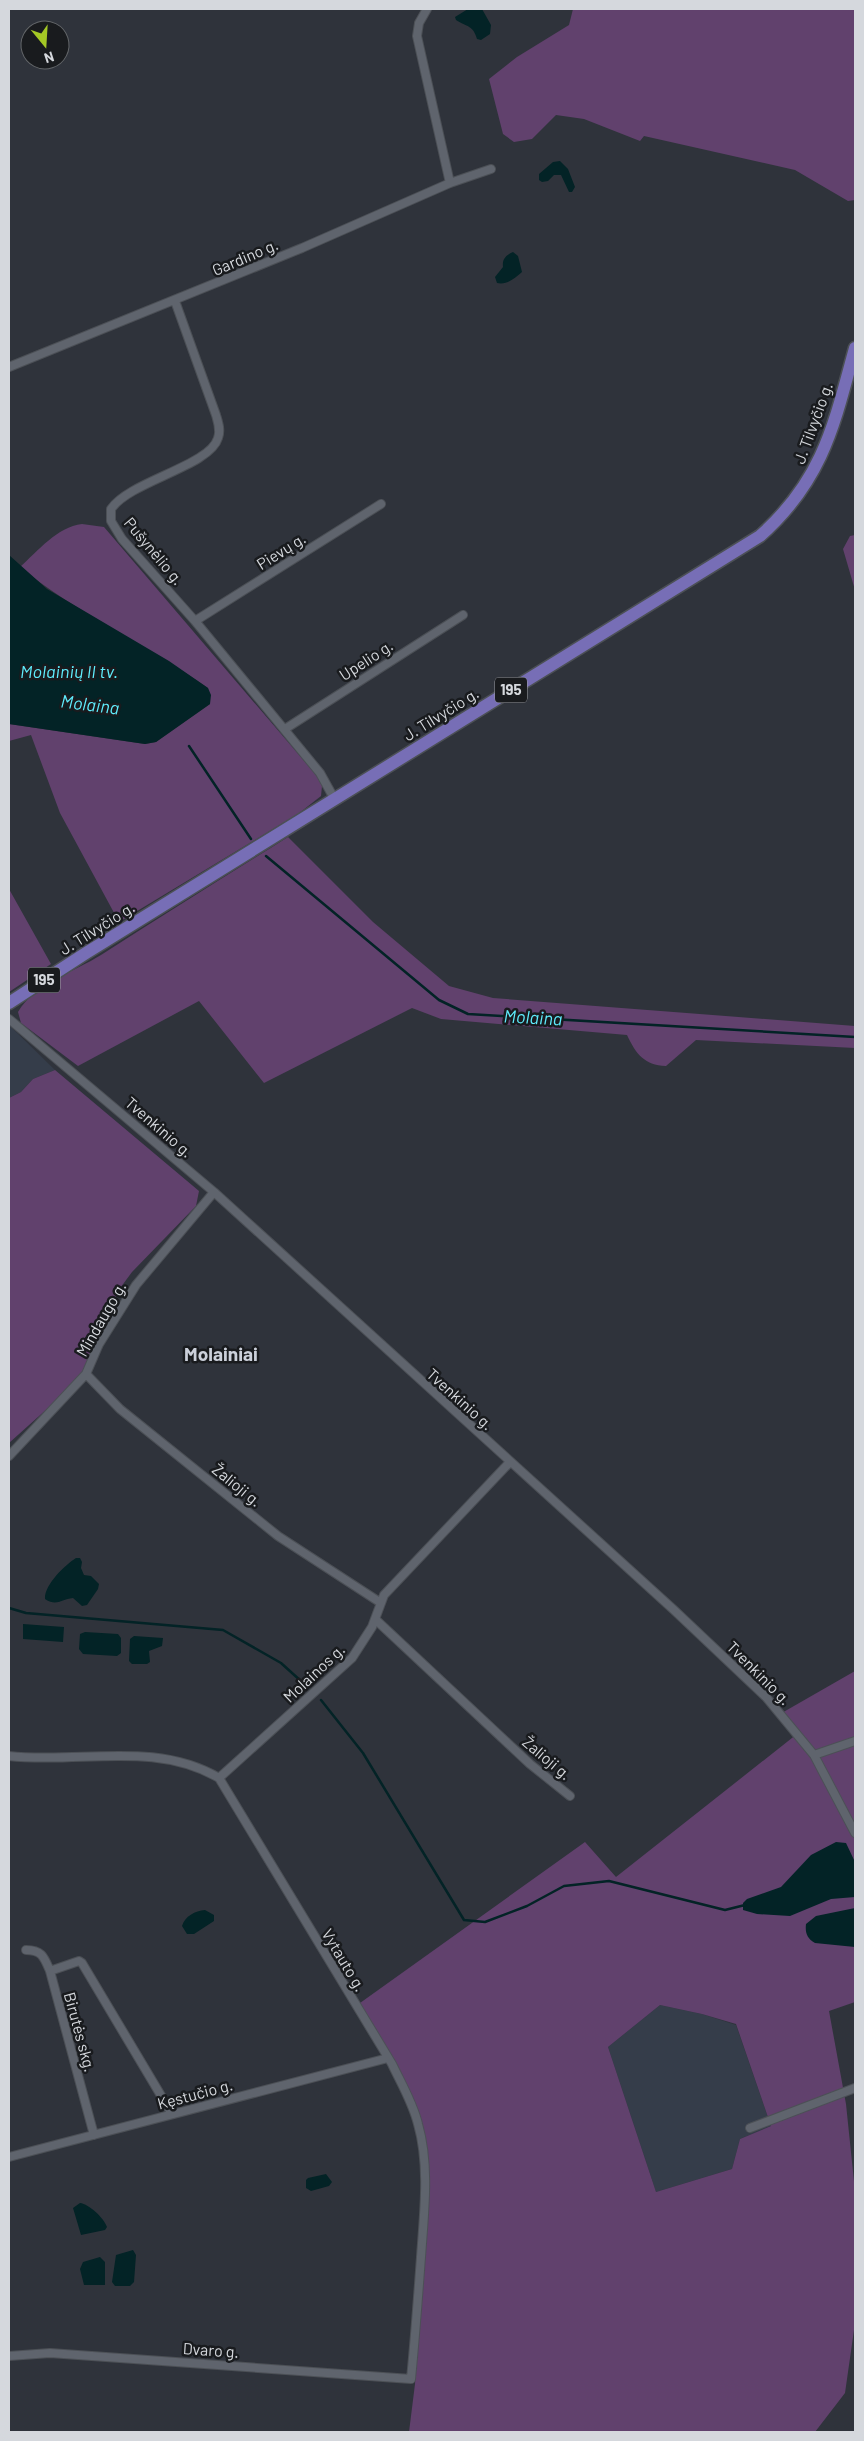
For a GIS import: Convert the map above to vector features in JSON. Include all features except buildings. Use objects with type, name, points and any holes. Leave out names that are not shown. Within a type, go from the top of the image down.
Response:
[{"type":"main road","name":"J. Tilvyčio g.","points":[[9,1004],[86,953],[760,536],[787,511],[817,466],[832,426],[854,355]]},
{"type":"street","points":[[427,9],[419,23],[417,36],[450,183]]},
{"type":"street","name":"Gardino g.","points":[[9,367],[175,301],[450,183],[491,169]]},
{"type":"street","name":"Pušynėlio g.","points":[[175,301],[216,415],[219,426],[218,438],[212,448],[197,458],[123,497],[115,504],[110,514],[114,528],[195,621],[320,772],[335,800]]},
{"type":"street","name":"Pievų g.","points":[[195,621],[381,504]]},
{"type":"street","name":"Upelio g.","points":[[285,729],[463,615]]},
{"type":"street","name":"Tvenkinio g.","points":[[9,1019],[214,1192],[674,1610],[766,1697],[814,1755],[855,1833]]},
{"type":"street","name":"Mindaugo g.","points":[[9,1456],[86,1374],[99,1344],[136,1285],[214,1192]]},
{"type":"street","name":"Žalioji g.","points":[[86,1374],[120,1408],[278,1536],[381,1603]]},
{"type":"street","name":"Molainos g.","points":[[219,1778],[352,1658],[375,1619],[384,1596],[510,1462]]},
{"type":"street","name":"Žalioji g.","points":[[375,1619],[530,1764],[570,1796]]},
{"type":"street","points":[[814,1755],[855,1740]]},
{"type":"street","points":[[9,1756],[168,1758],[185,1762],[219,1778]]},
{"type":"street","name":"Vytauto g.","points":[[219,1778],[388,2058],[407,2093],[418,2123],[424,2156],[423,2232],[411,2379]]},
{"type":"street","name":"Birutės skg.","points":[[26,1950],[37,1950],[44,1955],[50,1971],[94,2135]]},
{"type":"street","points":[[50,1971],[73,1962],[79,1961],[82,1963],[172,2114]]},
{"type":"street","name":"Kęstučio g.","points":[[9,2157],[388,2058]]},
{"type":"street","points":[[750,2128],[855,2088]]},
{"type":"street","name":"Dvaro g.","points":[[9,2356],[50,2353],[411,2379]]},
{"type":"shaded area","points":[[573,9],[855,9],[855,200],[848,201],[795,170],[644,136],[640,141],[584,119],[556,115],[532,139],[514,142],[503,134],[489,79],[517,57],[569,25]]},
{"type":"shaded area","points":[[82,524],[104,527],[317,776],[322,786],[321,796],[298,814],[119,922],[60,813],[31,735],[9,741],[9,724],[145,744],[156,742],[210,704],[208,688],[185,672],[65,600],[20,567],[56,535],[73,526]]},
{"type":"shaded area","points":[[855,535],[855,590],[843,549],[850,536]]},
{"type":"shaded area","points":[[288,837],[373,922],[449,986],[493,998],[855,1026],[855,1048],[696,1040],[666,1066],[646,1061],[637,1053],[627,1035],[441,1019],[412,1008],[264,1083],[199,1001],[78,1066],[21,1023],[18,1012],[34,993],[101,955]]},
{"type":"shaded area","points":[[9,889],[51,964],[9,992]]},
{"type":"shaded area","points":[[9,1025],[55,1070],[33,1079],[21,1092],[9,1098]]},
{"type":"shaded area","points":[[55,1070],[199,1191],[196,1206],[132,1272],[118,1291],[86,1374],[9,1443],[9,1098],[21,1092],[33,1079]]},
{"type":"shaded area","points":[[855,1671],[855,2002],[829,2011],[846,2104],[855,2191],[855,2323],[845,2393],[815,2432],[409,2432],[415,2384],[428,2176],[426,2151],[421,2128],[406,2085],[360,2003],[585,1842],[616,1877],[797,1734],[780,1714]],"holes":[[[660,2005],[736,2024],[771,2126],[740,2139],[732,2169],[656,2192],[608,2047]]]},
{"type":"shaded area","points":[[660,2005],[702,2014],[736,2025],[771,2126],[740,2139],[732,2169],[656,2192],[608,2047]]},
{"type":"water","points":[[468,9],[482,9],[491,25],[490,34],[481,40],[477,39],[469,27],[456,20],[455,17]]},
{"type":"water","points":[[560,161],[568,169],[575,187],[572,192],[569,192],[561,175],[554,175],[548,181],[542,182],[539,180],[539,174],[553,162]]},
{"type":"water","points":[[513,252],[518,256],[522,272],[507,282],[497,283],[495,277],[503,267],[506,256]]},
{"type":"water","name":"Molainių II tv.","points":[[9,555],[47,589],[169,661],[208,688],[211,695],[210,704],[156,742],[145,744],[9,724]]},
{"type":"water","points":[[76,1558],[80,1558],[82,1562],[81,1568],[84,1575],[91,1576],[99,1584],[98,1589],[87,1605],[82,1606],[73,1598],[56,1602],[45,1599],[51,1582],[66,1565]]},
{"type":"water","points":[[23,1624],[64,1627],[63,1642],[23,1639]]},
{"type":"water","points":[[85,1632],[118,1634],[121,1638],[121,1653],[117,1656],[83,1654],[79,1649],[80,1634]]},
{"type":"water","points":[[134,1636],[163,1638],[162,1646],[149,1651],[150,1662],[147,1664],[132,1664],[129,1661],[130,1639]]},
{"type":"water","points":[[836,1842],[846,1843],[855,1862],[855,1897],[831,1899],[790,1916],[757,1914],[743,1910],[743,1903],[747,1899],[781,1887],[811,1855]]},
{"type":"water","points":[[855,1908],[855,1947],[815,1943],[808,1937],[806,1924],[816,1916]]},
{"type":"water","points":[[205,1910],[214,1915],[214,1921],[194,1934],[187,1934],[182,1926],[185,1919],[194,1913]]},
{"type":"water","points":[[326,2174],[332,2182],[329,2186],[311,2191],[306,2188],[306,2180],[308,2178]]},
{"type":"water","points":[[80,2203],[88,2206],[100,2216],[107,2227],[105,2230],[81,2235],[73,2208]]},
{"type":"water","points":[[133,2250],[136,2255],[134,2282],[130,2286],[115,2286],[112,2282],[116,2255]]},
{"type":"water","points":[[100,2257],[105,2262],[105,2285],[84,2285],[80,2269],[83,2262]]},
{"type":"waterway","name":"Molaina","points":[[189,746],[251,839]]},
{"type":"waterway","name":"Molaina","points":[[266,856],[439,1000],[468,1014],[855,1037]]},
{"type":"waterway","points":[[9,1608],[26,1613],[223,1630],[281,1663],[302,1682]]},
{"type":"waterway","points":[[321,1700],[363,1753],[464,1920],[485,1922],[527,1906],[564,1886],[609,1881],[725,1910],[745,1905]]},
{"type":"district","name":"Molainiai","points":[[221,1354]]}]
